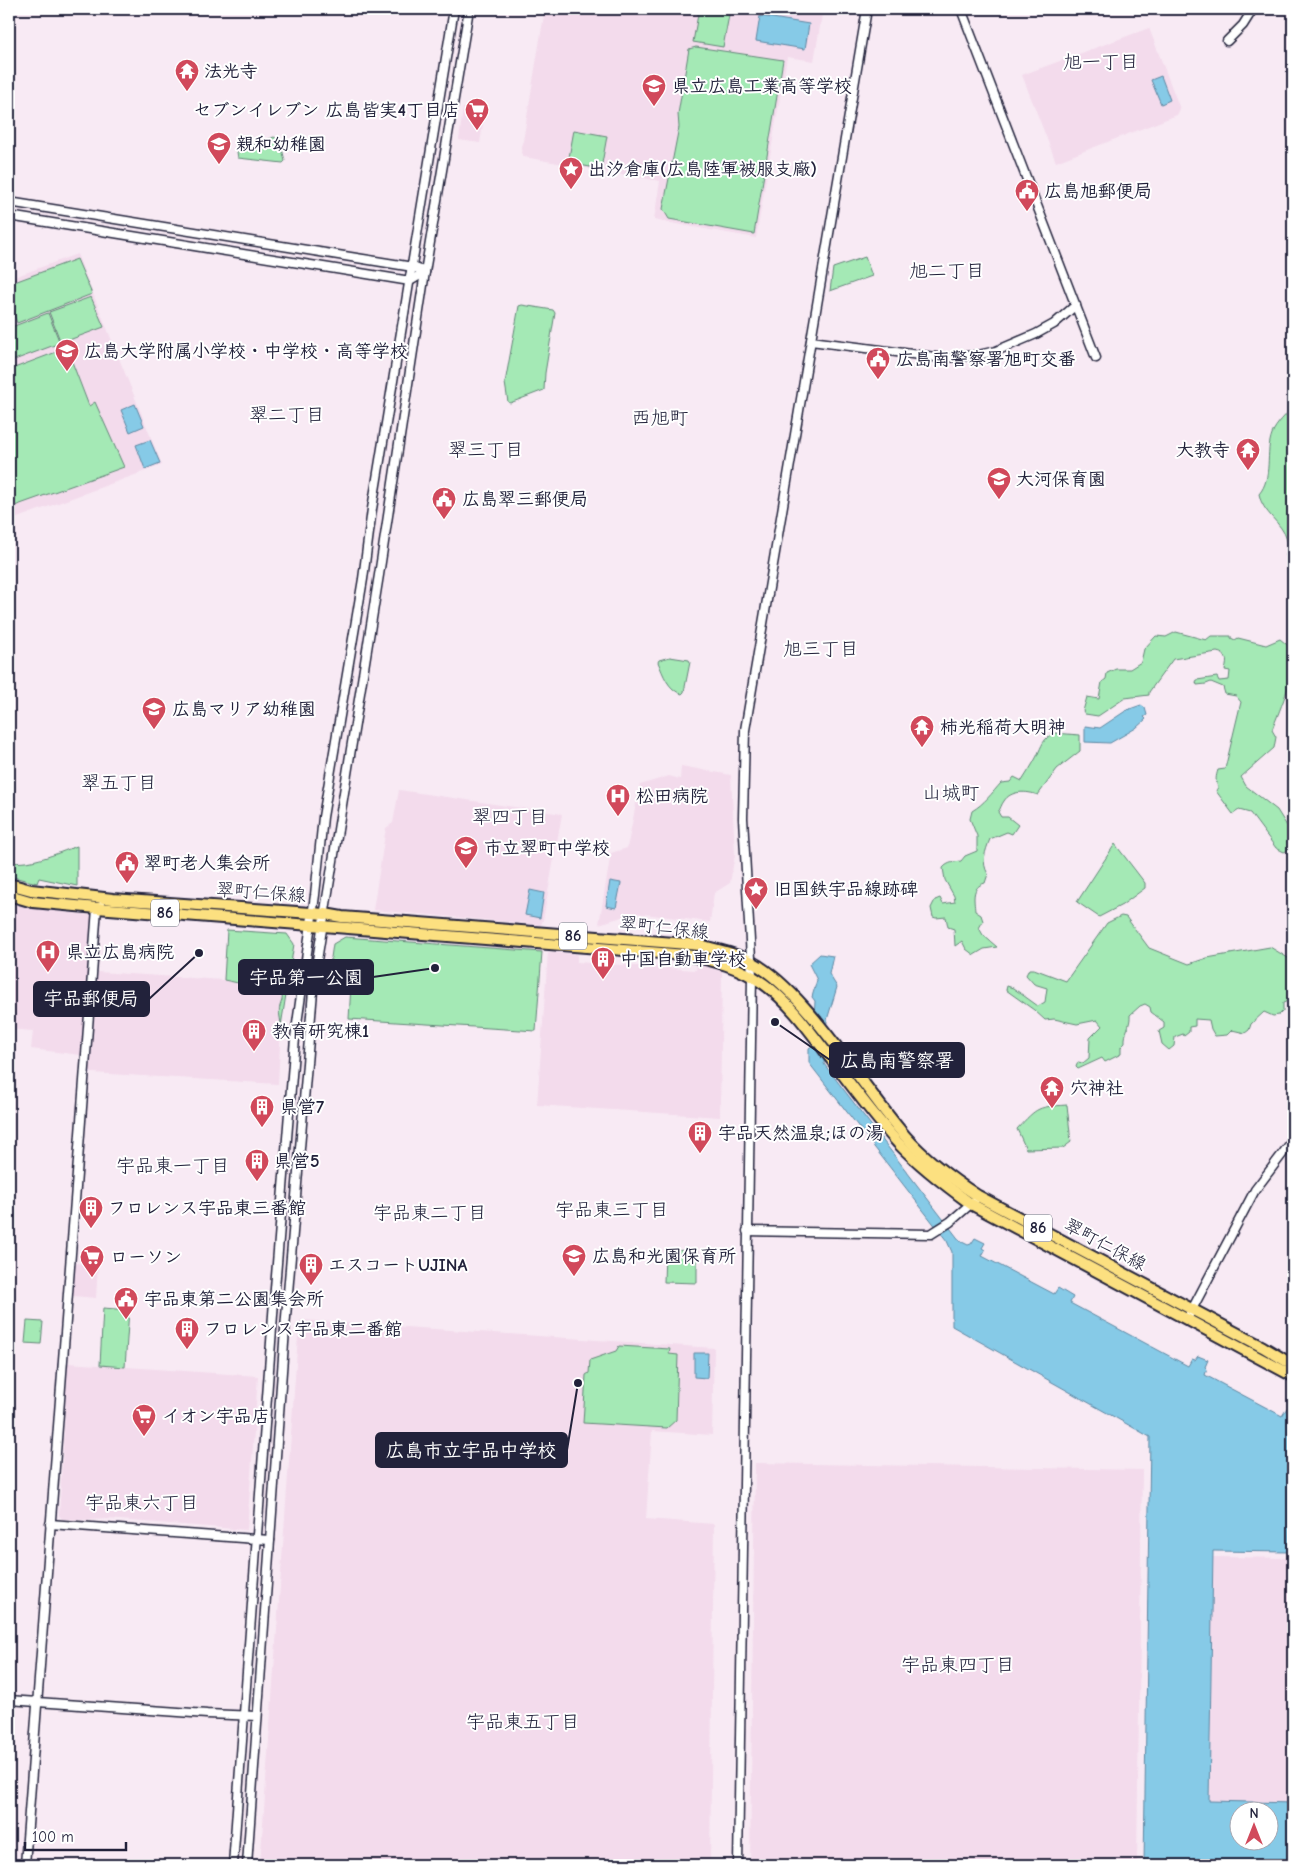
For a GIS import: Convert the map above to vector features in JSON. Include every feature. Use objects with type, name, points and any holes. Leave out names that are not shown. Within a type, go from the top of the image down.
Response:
[{"type":"main road","name":"翠町仁保線","points":[[9,884],[31,890],[113,899],[325,914],[342,917],[700,945],[751,961],[788,989],[811,1014],[905,1136],[975,1200]]},
{"type":"main road","name":"翠町仁保線","points":[[9,895],[33,902],[97,908],[686,955],[707,958],[730,966],[752,976],[779,996],[899,1143],[921,1166],[975,1200],[1190,1314],[1293,1365]]},
{"type":"main road","name":"翠町仁保線","points":[[1190,1314],[1293,1376]]},
{"type":"street","points":[[233,1865],[295,1038],[325,810],[454,9]]},
{"type":"street","points":[[247,1865],[304,1082],[314,979],[424,272],[469,9]]},
{"type":"street","points":[[738,1865],[752,976],[743,818],[745,730],[868,9]]},
{"type":"street","points":[[961,9],[1096,358]]},
{"type":"street","points":[[1227,41],[1243,25],[1253,9]]},
{"type":"street","points":[[9,202],[413,267],[424,272]]},
{"type":"street","points":[[9,216],[410,280],[424,272]]},
{"type":"street","points":[[811,341],[938,357],[978,355],[996,351],[1036,334],[1054,324],[1076,305]]},
{"type":"street","points":[[24,1865],[97,908],[113,899]]},
{"type":"street","points":[[1190,1314],[1255,1190],[1293,1140]]},
{"type":"street","points":[[747,1231],[931,1234],[937,1232],[950,1222],[975,1200]]},
{"type":"street","points":[[50,1524],[270,1540]]},
{"type":"street","points":[[9,1700],[258,1716]]},
{"type":"shaded area","name":"県立広島工業高等学校","points":[[545,9],[823,9],[814,61],[787,57],[756,238],[654,220],[660,181],[524,157],[521,153]]},
{"type":"shaded area","points":[[1149,28],[1180,109],[1177,115],[1056,162],[1022,75]]},
{"type":"shaded area","points":[[463,108],[485,111],[480,143],[459,140]]},
{"type":"shaded area","name":"広島大学附属小学校・中学校・高等学校","points":[[77,254],[162,465],[9,521],[9,279]]},
{"type":"shaded area","points":[[681,766],[731,775],[735,855],[730,883],[714,893],[710,922],[635,913],[599,924],[611,853],[627,848],[640,785],[669,776],[680,779]]},
{"type":"shaded area","name":"市立翠町中学校","points":[[399,790],[562,814],[541,925],[373,910],[386,828],[393,823]]},
{"type":"shaded area","name":"県立広島病院","points":[[9,903],[30,908],[90,915],[93,918],[81,1055],[31,1049],[33,1031],[9,1029]]},
{"type":"shaded area","points":[[227,930],[287,934],[294,944],[281,1026],[278,1084],[92,1073],[90,1070],[98,972],[223,980]]},
{"type":"shaded area","name":"中国自動車学校","points":[[548,952],[577,954],[577,962],[696,970],[697,964],[722,971],[720,1117],[537,1105]]},
{"type":"shaded area","points":[[75,1263],[98,1265],[96,1298],[73,1296]]},
{"type":"shaded area","points":[[302,1320],[714,1348],[712,1435],[652,1431],[646,1519],[714,1524],[710,1865],[260,1865],[299,1322]]},
{"type":"shaded area","name":"イオン宇品店","points":[[68,1363],[258,1376],[247,1530],[107,1519],[62,1519],[59,1515]]},
{"type":"shaded area","points":[[755,1463],[1142,1470],[1137,1865],[750,1865]]},
{"type":"shaded area","points":[[1212,1557],[1293,1558],[1293,1803],[1209,1802]]},
{"type":"green space","points":[[699,9],[730,10],[723,47],[693,42]]},
{"type":"green space","points":[[696,47],[783,60],[754,234],[669,219],[663,209],[679,127],[678,114],[689,49]]},
{"type":"green space","points":[[574,130],[607,136],[601,169],[568,163]]},
{"type":"green space","points":[[274,137],[280,140],[285,161],[283,163],[238,158],[237,152]]},
{"type":"green space","points":[[865,257],[872,276],[830,291],[833,268]]},
{"type":"green space","points":[[77,259],[92,294],[17,323],[9,301],[9,284]]},
{"type":"green space","points":[[91,297],[104,327],[61,343],[49,312]]},
{"type":"green space","points":[[519,306],[553,310],[555,313],[544,390],[510,403],[508,402],[505,383]]},
{"type":"green space","points":[[48,313],[60,343],[9,362],[9,328]]},
{"type":"green space","points":[[66,350],[89,406],[95,402],[124,467],[9,508],[9,370]]},
{"type":"green space","points":[[1293,406],[1293,560],[1286,556],[1288,543],[1281,528],[1264,507],[1259,494],[1266,480],[1272,434],[1276,426]]},
{"type":"green space","points":[[1176,632],[1206,640],[1211,636],[1231,636],[1235,640],[1238,638],[1266,645],[1280,639],[1291,648],[1293,667],[1284,700],[1272,730],[1276,737],[1274,748],[1241,777],[1246,786],[1277,810],[1287,826],[1293,825],[1293,848],[1284,852],[1276,848],[1250,813],[1239,810],[1233,814],[1216,791],[1218,787],[1216,781],[1217,772],[1218,770],[1225,769],[1241,702],[1236,696],[1225,694],[1223,687],[1211,682],[1197,685],[1196,682],[1197,680],[1217,677],[1219,681],[1229,680],[1230,671],[1225,670],[1226,660],[1223,654],[1217,652],[1173,659],[1149,692],[1149,695],[1125,698],[1098,716],[1085,714],[1083,711],[1087,697],[1099,699],[1102,682],[1106,679],[1107,673],[1116,669],[1130,669],[1141,662],[1144,649],[1156,636],[1166,637]]},
{"type":"green space","points":[[670,657],[689,660],[690,662],[682,694],[670,685],[658,662]]},
{"type":"green space","points":[[1054,733],[1080,735],[1080,751],[1057,769],[1038,795],[1024,792],[1015,793],[1007,797],[1002,804],[998,812],[1001,817],[1008,817],[1018,825],[1012,834],[1007,832],[990,839],[984,861],[988,874],[985,883],[977,887],[974,894],[975,911],[981,915],[983,921],[979,928],[983,935],[997,947],[984,949],[974,955],[966,949],[962,941],[955,946],[954,929],[948,927],[946,917],[933,917],[931,908],[935,900],[940,898],[943,904],[955,902],[954,896],[945,880],[943,868],[949,863],[961,861],[965,856],[977,851],[977,836],[970,819],[972,811],[984,802],[1001,783],[1010,782],[1014,777],[1022,781],[1043,743]]},
{"type":"green space","points":[[1115,844],[1145,883],[1145,888],[1122,905],[1099,917],[1077,902]]},
{"type":"green space","points":[[77,846],[77,886],[39,878],[37,883],[9,876],[9,862],[18,863],[35,860]]},
{"type":"green space","points":[[1121,916],[1126,917],[1149,948],[1189,964],[1207,958],[1270,947],[1293,961],[1293,999],[1283,1003],[1283,1011],[1279,1015],[1273,1016],[1264,1012],[1251,1024],[1249,1030],[1245,1033],[1232,1030],[1227,1035],[1215,1036],[1209,1020],[1195,1019],[1195,1026],[1189,1027],[1189,1032],[1184,1036],[1183,1034],[1175,1037],[1174,1046],[1169,1050],[1162,1044],[1159,1031],[1164,1028],[1164,1022],[1151,1012],[1150,1007],[1145,1004],[1130,1015],[1125,1043],[1121,1047],[1121,1054],[1105,1062],[1102,1058],[1078,1069],[1076,1067],[1078,1062],[1083,1063],[1089,1058],[1090,1038],[1102,1026],[1097,1020],[1077,1024],[1054,1019],[1045,1020],[1006,990],[1007,986],[1013,988],[1038,1006],[1045,1002],[1047,988],[1034,984],[1026,975],[1029,969],[1034,969],[1066,981],[1107,923]]},
{"type":"green space","points":[[227,930],[287,934],[294,944],[281,1026],[279,1011],[282,997],[277,984],[268,979],[262,979],[246,987],[243,984],[224,980]]},
{"type":"green space","points":[[345,937],[542,952],[536,1031],[349,1019],[351,985],[327,985],[333,944]]},
{"type":"green space","points":[[1067,1105],[1071,1142],[1063,1148],[1026,1149],[1017,1129],[1024,1121],[1034,1112],[1044,1107]]},
{"type":"green space","points":[[668,1250],[697,1251],[697,1283],[664,1282],[665,1253]]},
{"type":"green space","points":[[103,1308],[129,1310],[125,1367],[100,1365]]},
{"type":"green space","points":[[27,1321],[43,1322],[41,1344],[25,1343]]},
{"type":"green space","points":[[619,1346],[670,1349],[669,1354],[678,1355],[676,1420],[667,1428],[583,1423],[586,1375],[589,1373],[590,1360],[616,1351]]},
{"type":"water","points":[[760,16],[809,24],[805,49],[756,41]]},
{"type":"water","points":[[1161,76],[1170,100],[1161,104],[1151,80]]},
{"type":"water","points":[[135,404],[144,426],[130,432],[121,410]]},
{"type":"water","points":[[150,440],[160,463],[145,469],[136,445]]},
{"type":"water","points":[[1141,705],[1145,708],[1147,715],[1144,717],[1146,719],[1136,728],[1110,743],[1085,742],[1085,726],[1100,728],[1127,710]]},
{"type":"water","points":[[610,881],[621,883],[616,908],[606,906]]},
{"type":"water","points":[[530,890],[544,893],[540,918],[525,915]]},
{"type":"water","points":[[820,954],[833,956],[829,974],[837,987],[827,1020],[824,1064],[960,1241],[968,1245],[975,1238],[985,1243],[982,1248],[985,1250],[982,1256],[1054,1294],[1058,1288],[1073,1297],[1070,1303],[1188,1366],[1192,1359],[1195,1360],[1198,1356],[1208,1360],[1205,1367],[1207,1369],[1205,1375],[1282,1416],[1287,1408],[1293,1411],[1289,1552],[1213,1551],[1209,1801],[1251,1802],[1230,1802],[1230,1852],[1280,1852],[1280,1803],[1293,1803],[1293,1865],[1144,1865],[1150,1437],[952,1326],[952,1252],[947,1241],[809,1063],[809,1048],[813,1045],[815,1001],[812,997],[817,980],[809,964]]},
{"type":"water","points":[[694,1353],[708,1353],[707,1378],[694,1377]]},
{"type":"place","name":"法光寺","points":[[187,92]]},
{"type":"place","name":"県立広島工業高等学校","points":[[654,107]]},
{"type":"place","name":"セブンイレブン 広島皆実4丁目店","points":[[477,131]]},
{"type":"place","name":"親和幼稚園","points":[[219,165]]},
{"type":"place","name":"出汐倉庫(広島陸軍被服支廠)","points":[[571,190]]},
{"type":"place","name":"広島旭郵便局","points":[[1027,212]]},
{"type":"place","name":"広島大学附属小学校・中学校・高等学校","points":[[67,372]]},
{"type":"place","name":"広島南警察署旭町交番","points":[[878,380]]},
{"type":"place","name":"大教寺","points":[[1248,471]]},
{"type":"place","name":"大河保育園","points":[[999,500]]},
{"type":"place","name":"広島翠三郵便局","points":[[444,520]]},
{"type":"place","name":"広島マリア幼稚園","points":[[154,730]]},
{"type":"place","name":"柿光稲荷大明神","points":[[922,748]]},
{"type":"place","name":"松田病院","points":[[618,817]]},
{"type":"place","name":"市立翠町中学校","points":[[466,869]]},
{"type":"place","name":"翠町老人集会所","points":[[127,884]]},
{"type":"place","name":"旧国鉄宇品線跡碑","points":[[756,910]]},
{"type":"place","name":"宇品郵便局","points":[[199,953]]},
{"type":"place","name":"宇品第一公園","points":[[435,968]]},
{"type":"place","name":"県立広島病院","points":[[48,973]]},
{"type":"place","name":"中国自動車学校","points":[[603,980]]},
{"type":"place","name":"広島南警察署","points":[[775,1022]]},
{"type":"place","name":"教育研究棟1","points":[[254,1052]]},
{"type":"place","name":"穴神社","points":[[1052,1109]]},
{"type":"place","name":"県営7","points":[[262,1128]]},
{"type":"place","name":"宇品天然温泉;ほの湯","points":[[700,1154]]},
{"type":"place","name":"県営5","points":[[257,1182]]},
{"type":"place","name":"フロレンス宇品東三番館","points":[[91,1229]]},
{"type":"place","name":"広島和光園保育所","points":[[574,1277]]},
{"type":"place","name":"ローソン","points":[[92,1278]]},
{"type":"place","name":"エスコートUJINA","points":[[311,1286]]},
{"type":"place","name":"宇品東第二公園集会所","points":[[126,1320]]},
{"type":"place","name":"フロレンス宇品東二番館","points":[[187,1350]]},
{"type":"place","name":"広島市立宇品中学校","points":[[578,1383]]},
{"type":"place","name":"イオン宇品店","points":[[144,1437]]},
{"type":"district","name":"旭一丁目","points":[[1101,62]]},
{"type":"district","name":"旭二丁目","points":[[947,271]]},
{"type":"district","name":"翠二丁目","points":[[287,415]]},
{"type":"district","name":"西旭町","points":[[660,418]]},
{"type":"district","name":"翠三丁目","points":[[486,450]]},
{"type":"district","name":"旭三丁目","points":[[821,649]]},
{"type":"district","name":"翠五丁目","points":[[119,783]]},
{"type":"district","name":"山城町","points":[[951,793]]},
{"type":"district","name":"翠四丁目","points":[[510,817]]},
{"type":"district","name":"宇品東一丁目","points":[[173,1166]]},
{"type":"district","name":"宇品東三丁目","points":[[612,1210]]},
{"type":"district","name":"宇品東二丁目","points":[[430,1213]]},
{"type":"district","name":"宇品東六丁目","points":[[142,1503]]},
{"type":"district","name":"宇品東四丁目","points":[[958,1665]]},
{"type":"district","name":"宇品東五丁目","points":[[523,1722]]}]
